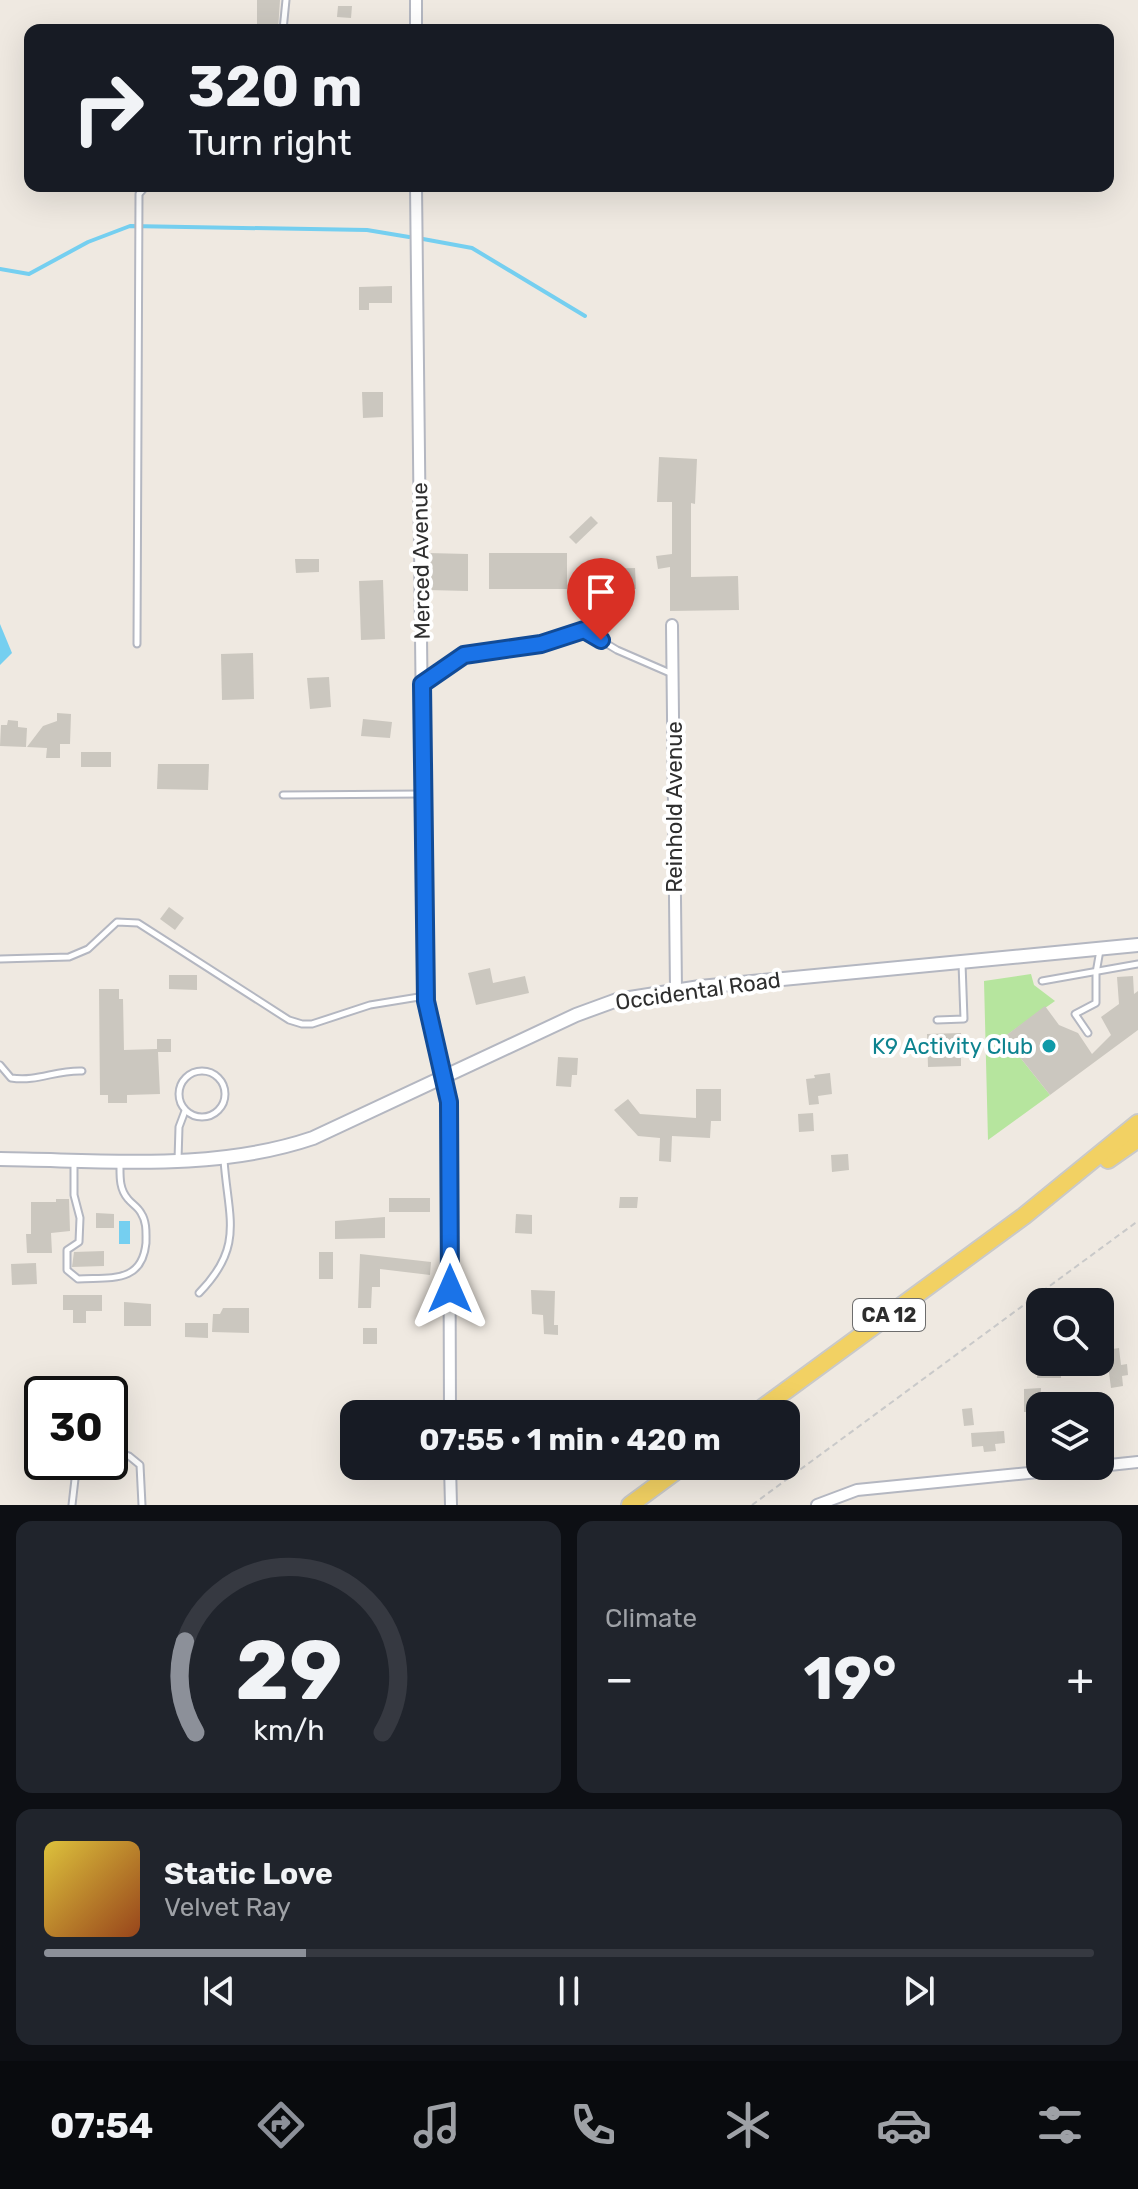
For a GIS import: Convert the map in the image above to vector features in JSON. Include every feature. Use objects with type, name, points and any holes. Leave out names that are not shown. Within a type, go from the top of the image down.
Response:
[{"type":"main road","name":"CA 12","points":[[1024,1216],[1138,1123]]},
{"type":"main road","name":"CA 12","points":[[773,1400],[1024,1216],[1138,1139]]},
{"type":"main road","points":[[630,1505],[664,1480]]},
{"type":"street","points":[[416,0],[416,24]]},
{"type":"street","name":"Merced Avenue","points":[[416,192],[425,996],[449,1102],[450,1400]]},
{"type":"street","name":"Reinhold Avenue","points":[[672,625],[676,990]]},
{"type":"street","name":"Occidental Road","points":[[0,1159],[224,1159],[269,1151],[313,1138],[596,1007],[637,996],[1138,945]]},
{"type":"street","points":[[1114,1464],[1138,1462]]},
{"type":"street","points":[[817,1505],[857,1490],[1026,1473]]},
{"type":"street","points":[[450,1480],[451,1505]]},
{"type":"lane","points":[[284,24],[286,0]]},
{"type":"lane","points":[[137,644],[141,192]]},
{"type":"lane","points":[[422,684],[464,655],[541,644],[584,630],[617,650],[673,674]]},
{"type":"lane","points":[[283,795],[423,794]]},
{"type":"lane","points":[[0,959],[69,957],[88,949],[117,922],[138,923],[289,1020],[302,1024],[312,1024],[370,1005],[425,996]]},
{"type":"lane","points":[[1088,1033],[1075,1014],[1096,1003],[1100,949]]},
{"type":"lane","points":[[937,1020],[964,1019],[962,962]]},
{"type":"lane","points":[[1042,981],[1138,964]]},
{"type":"lane","points":[[0,1065],[11,1078],[29,1081],[62,1071],[82,1071]]},
{"type":"lane","points":[[178,1160],[179,1127],[185,1110],[179,1090],[187,1077],[201,1071],[221,1080],[226,1095],[220,1109],[214,1114],[200,1117],[185,1110]]},
{"type":"lane","points":[[199,1293],[215,1276],[231,1242],[224,1159]]},
{"type":"lane","points":[[74,1160],[74,1195],[80,1218],[79,1242],[67,1250],[67,1270],[78,1279],[124,1276],[139,1267],[144,1257],[145,1221],[140,1210],[123,1192],[120,1160]]},
{"type":"lane","points":[[128,1456],[140,1465],[142,1505]]},
{"type":"lane","points":[[72,1505],[75,1480]]},
{"type":"path","points":[[752,1505],[1138,1221]]},
{"type":"green space","points":[[1031,974],[1034,985],[1055,1001],[1004,1037],[1050,1095],[988,1140],[984,981]]},
{"type":"water","points":[[0,624],[12,653],[0,665]]},
{"type":"water","points":[[119,1221],[130,1221],[130,1244],[119,1244]]},
{"type":"building","points":[[257,0],[280,0],[278,24],[257,24]]},
{"type":"building","points":[[338,6],[352,6],[351,18],[337,17]]},
{"type":"building","points":[[392,286],[392,303],[369,303],[369,310],[359,310],[359,287]]},
{"type":"building","points":[[362,392],[383,392],[383,417],[363,418]]},
{"type":"building","points":[[659,457],[697,459],[695,504],[691,503],[691,577],[738,576],[739,610],[670,611],[670,567],[658,569],[656,556],[672,554],[672,502],[657,502]]},
{"type":"building","points":[[591,516],[598,523],[576,544],[569,537]]},
{"type":"building","points":[[428,553],[468,554],[468,591],[428,590]]},
{"type":"building","points":[[489,553],[567,553],[567,589],[489,589]]},
{"type":"building","points":[[295,559],[319,559],[319,572],[296,573]]},
{"type":"building","points":[[635,568],[636,589],[600,590],[599,569]]},
{"type":"building","points":[[383,580],[385,639],[361,640],[359,581]]},
{"type":"building","points":[[253,653],[254,699],[222,700],[221,654]]},
{"type":"building","points":[[329,677],[331,707],[310,709],[307,678]]},
{"type":"building","points":[[57,713],[71,714],[70,744],[60,744],[60,758],[46,758],[47,748],[27,747],[43,726],[57,721]]},
{"type":"building","points":[[363,719],[392,722],[390,738],[361,736]]},
{"type":"building","points":[[8,720],[18,721],[18,727],[27,728],[26,747],[0,746],[1,725],[7,725]]},
{"type":"building","points":[[81,752],[111,752],[111,767],[81,767]]},
{"type":"building","points":[[158,764],[209,764],[208,790],[157,789]]},
{"type":"building","points":[[169,907],[184,918],[175,930],[160,919]]},
{"type":"building","points":[[490,968],[493,983],[525,976],[529,993],[476,1005],[468,973]]},
{"type":"building","points":[[169,975],[197,975],[197,990],[169,989]]},
{"type":"building","name":"K9 Activity Club","points":[[1133,976],[1134,994],[1138,991],[1138,1030],[1050,1095],[1004,1037],[1045,1006],[1059,1025],[1078,1033],[1092,1054],[1111,1035],[1101,1017],[1119,1004],[1117,977]]},
{"type":"building","points":[[99,989],[119,989],[119,999],[123,999],[124,1050],[157,1049],[157,1039],[171,1039],[171,1052],[158,1052],[160,1094],[127,1095],[127,1103],[108,1103],[108,1095],[100,1095]]},
{"type":"building","points":[[961,1033],[961,1066],[928,1067],[927,1034]]},
{"type":"building","points":[[558,1057],[578,1058],[577,1075],[572,1075],[571,1087],[556,1086]]},
{"type":"building","points":[[830,1073],[832,1094],[818,1096],[819,1104],[809,1105],[806,1079]]},
{"type":"building","points":[[696,1089],[721,1089],[721,1121],[711,1121],[710,1138],[672,1136],[671,1162],[659,1161],[660,1138],[638,1136],[614,1110],[628,1099],[640,1114],[696,1118]]},
{"type":"building","points":[[813,1113],[814,1131],[799,1132],[798,1114]]},
{"type":"building","points":[[848,1154],[849,1170],[832,1172],[831,1155]]},
{"type":"building","points":[[620,1197],[638,1197],[637,1208],[619,1208]]},
{"type":"building","points":[[389,1198],[430,1198],[430,1212],[389,1212]]},
{"type":"building","points":[[56,1199],[69,1199],[70,1231],[51,1233],[52,1253],[27,1253],[26,1234],[31,1234],[31,1202],[56,1202]]},
{"type":"building","points":[[96,1213],[114,1214],[114,1228],[96,1228]]},
{"type":"building","points":[[516,1214],[532,1215],[532,1234],[515,1233]]},
{"type":"building","points":[[385,1217],[385,1238],[335,1239],[335,1221]]},
{"type":"building","points":[[104,1251],[104,1266],[72,1267],[74,1252]]},
{"type":"building","points":[[319,1252],[333,1252],[333,1279],[319,1279]]},
{"type":"building","points":[[360,1254],[431,1262],[430,1275],[380,1269],[380,1287],[372,1287],[371,1308],[358,1308]]},
{"type":"building","points":[[36,1263],[37,1284],[12,1285],[11,1264]]},
{"type":"building","points":[[531,1290],[555,1291],[554,1325],[558,1325],[558,1335],[544,1334],[543,1315],[532,1314]]},
{"type":"building","points":[[63,1295],[102,1295],[102,1311],[86,1311],[86,1323],[73,1323],[73,1310],[63,1310]]},
{"type":"building","points":[[124,1302],[151,1304],[151,1326],[124,1326]]},
{"type":"building","points":[[223,1308],[249,1308],[249,1333],[212,1332],[213,1314],[220,1314]]},
{"type":"building","points":[[185,1323],[208,1323],[208,1338],[185,1337]]},
{"type":"building","points":[[363,1328],[377,1328],[377,1344],[363,1344]]},
{"type":"building","points":[[1119,1348],[1121,1365],[1127,1364],[1128,1375],[1122,1376],[1123,1386],[1111,1388],[1109,1376],[1114,1376],[1114,1349]]},
{"type":"building","points":[[1037,1376],[1061,1376],[1061,1378]]},
{"type":"building","points":[[1041,1388],[1041,1392],[1026,1392],[1026,1412],[1024,1412],[1024,1389]]},
{"type":"building","points":[[972,1408],[974,1425],[964,1426],[962,1409]]},
{"type":"building","points":[[1004,1431],[1005,1443],[995,1444],[996,1451],[984,1452],[983,1446],[972,1447],[971,1433]]},
{"type":"waterway","points":[[0,269],[29,274],[88,242],[130,226],[367,230],[409,237]]},
{"type":"waterway","points":[[423,239],[472,248],[585,316]]},
{"type":"place","name":"K9 Activity Club","points":[[1049,1046]]},
{"type":"route","points":[[450,1289],[449,1102],[426,1001],[422,684],[464,655],[541,644],[584,630],[601,640]]}]
